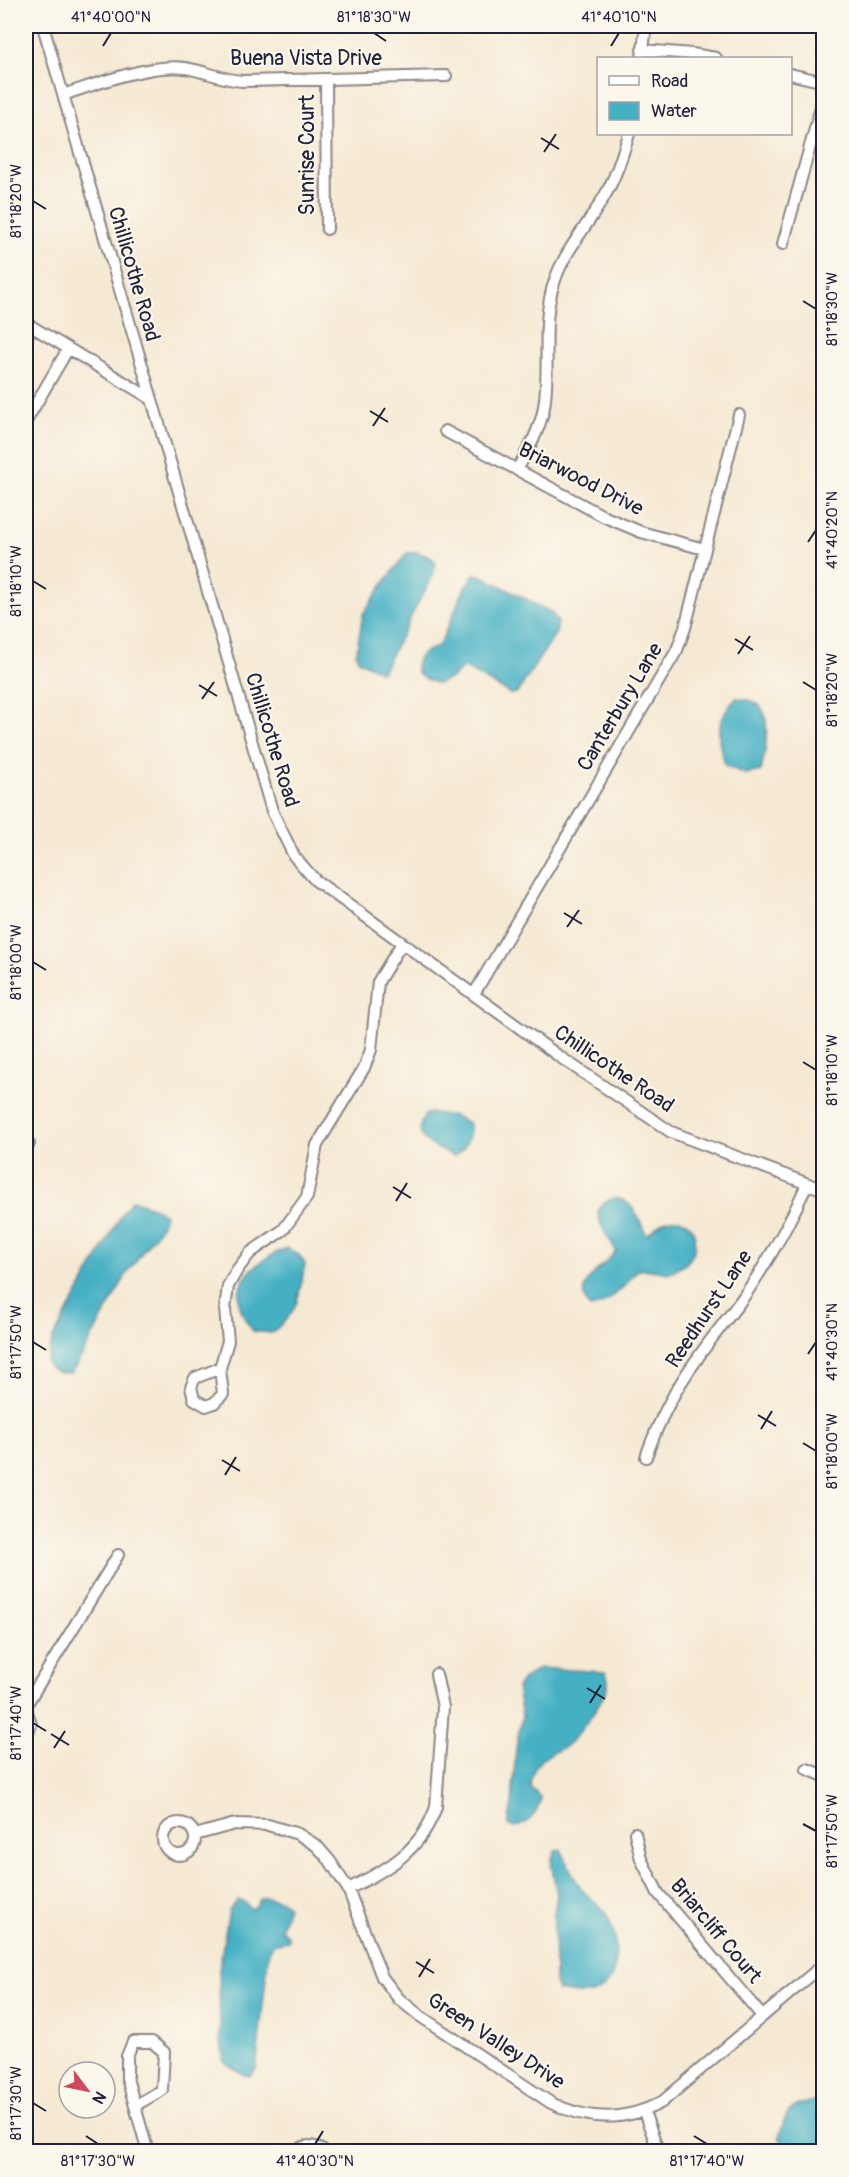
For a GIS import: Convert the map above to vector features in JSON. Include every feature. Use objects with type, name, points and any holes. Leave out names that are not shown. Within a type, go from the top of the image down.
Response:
[{"type":"street","name":"Chillicothe Road","points":[[43,26],[272,811],[294,856],[315,880],[619,1098],[671,1132],[824,1191]]},
{"type":"street","points":[[646,26],[642,54],[698,57]]},
{"type":"street","name":"Buena Vista Drive","points":[[63,96],[142,71],[171,67],[194,70],[231,81],[446,76]]},
{"type":"street","points":[[792,74],[824,82]]},
{"type":"street","name":"Sunrise Court","points":[[326,80],[327,229]]},
{"type":"street","points":[[783,244],[824,96]]},
{"type":"street","points":[[517,470],[533,439],[544,405],[545,331],[555,280],[567,255],[605,195],[619,168],[629,135]]},
{"type":"street","points":[[26,323],[150,398]]},
{"type":"street","points":[[26,422],[69,349]]},
{"type":"street","name":"Canterbury Lane","points":[[474,994],[677,650],[685,628],[739,416]]},
{"type":"street","name":"Briarwood Drive","points":[[445,431],[625,526],[704,549]]},
{"type":"street","points":[[220,1368],[228,1341],[225,1309],[228,1286],[250,1253],[283,1230],[307,1197],[317,1145],[364,1068],[371,1050],[378,982],[402,943]]},
{"type":"street","name":"Reedhurst Lane","points":[[646,1457],[658,1424],[668,1406],[695,1361],[748,1290],[796,1210],[807,1184]]},
{"type":"street","points":[[26,1735],[31,1725],[26,1706],[118,1555]]},
{"type":"street","points":[[348,1889],[385,1871],[406,1854],[432,1819],[436,1807],[443,1707],[436,1674]]},
{"type":"street","points":[[807,1769],[824,1776]]},
{"type":"street","name":"Green Valley Drive","points":[[195,1835],[235,1824],[268,1825],[297,1833],[317,1846],[348,1889],[382,1977],[399,1999],[420,2016],[551,2103],[572,2113],[604,2117],[623,2116],[644,2112],[662,2102],[824,1964]]},
{"type":"street","name":"Briarcliff Court","points":[[635,1833],[641,1859],[658,1893],[762,2016]]},
{"type":"street","points":[[136,2105],[162,2090],[164,2052],[152,2042],[133,2042],[127,2056],[127,2078],[148,2151]]},
{"type":"street","points":[[644,2112],[659,2151]]},
{"type":"street","points":[[295,2151],[300,2147],[311,2145],[325,2151]]},
{"type":"water","points":[[417,552],[432,558],[436,564],[433,575],[382,672],[359,661],[356,654],[363,614],[407,553]]},
{"type":"water","points":[[474,574],[551,612],[558,622],[556,633],[517,693],[510,694],[464,667],[453,677],[438,684],[422,677],[417,671],[417,662],[421,655],[440,644],[465,587]]},
{"type":"water","points":[[736,698],[754,702],[763,711],[766,736],[761,771],[745,774],[726,766],[722,756],[719,730],[724,715]]},
{"type":"water","points":[[426,1114],[454,1116],[468,1122],[470,1132],[467,1141],[462,1150],[454,1156],[432,1145],[422,1136],[421,1123]]},
{"type":"water","points":[[616,1198],[632,1207],[647,1235],[658,1225],[671,1219],[686,1222],[694,1233],[695,1247],[689,1260],[680,1268],[669,1273],[644,1269],[636,1271],[616,1294],[590,1308],[585,1299],[586,1284],[616,1251],[602,1228],[598,1213],[600,1207],[606,1202]]},
{"type":"water","points":[[132,1200],[155,1208],[165,1215],[162,1225],[128,1272],[76,1366],[70,1373],[56,1372],[46,1363],[53,1338],[123,1212]]},
{"type":"water","points":[[287,1248],[299,1255],[305,1264],[299,1295],[293,1311],[271,1333],[253,1331],[239,1303],[239,1291],[243,1281],[249,1272],[266,1258]]},
{"type":"water","points":[[540,1668],[605,1672],[608,1679],[607,1687],[598,1706],[570,1742],[545,1757],[538,1764],[530,1787],[540,1797],[540,1803],[530,1819],[513,1827],[508,1825],[512,1804],[516,1747],[522,1716],[517,1688],[524,1678]]},
{"type":"water","points":[[561,1849],[587,1896],[603,1909],[610,1922],[616,1945],[614,1969],[610,1979],[604,1987],[590,1994],[558,1991],[555,1982],[554,1914],[557,1895],[551,1861],[555,1851]]},
{"type":"water","points":[[261,1898],[282,1901],[288,1907],[281,1928],[289,1938],[288,1941],[272,1944],[269,1950],[256,2069],[250,2076],[244,2075],[224,2062],[220,2036],[219,1969],[229,1910],[238,1900],[246,1903],[250,1909],[255,1907]]},
{"type":"water","points":[[817,2100],[823,2102],[823,2151],[789,2151],[779,2137],[784,2120],[794,2107]]}]
